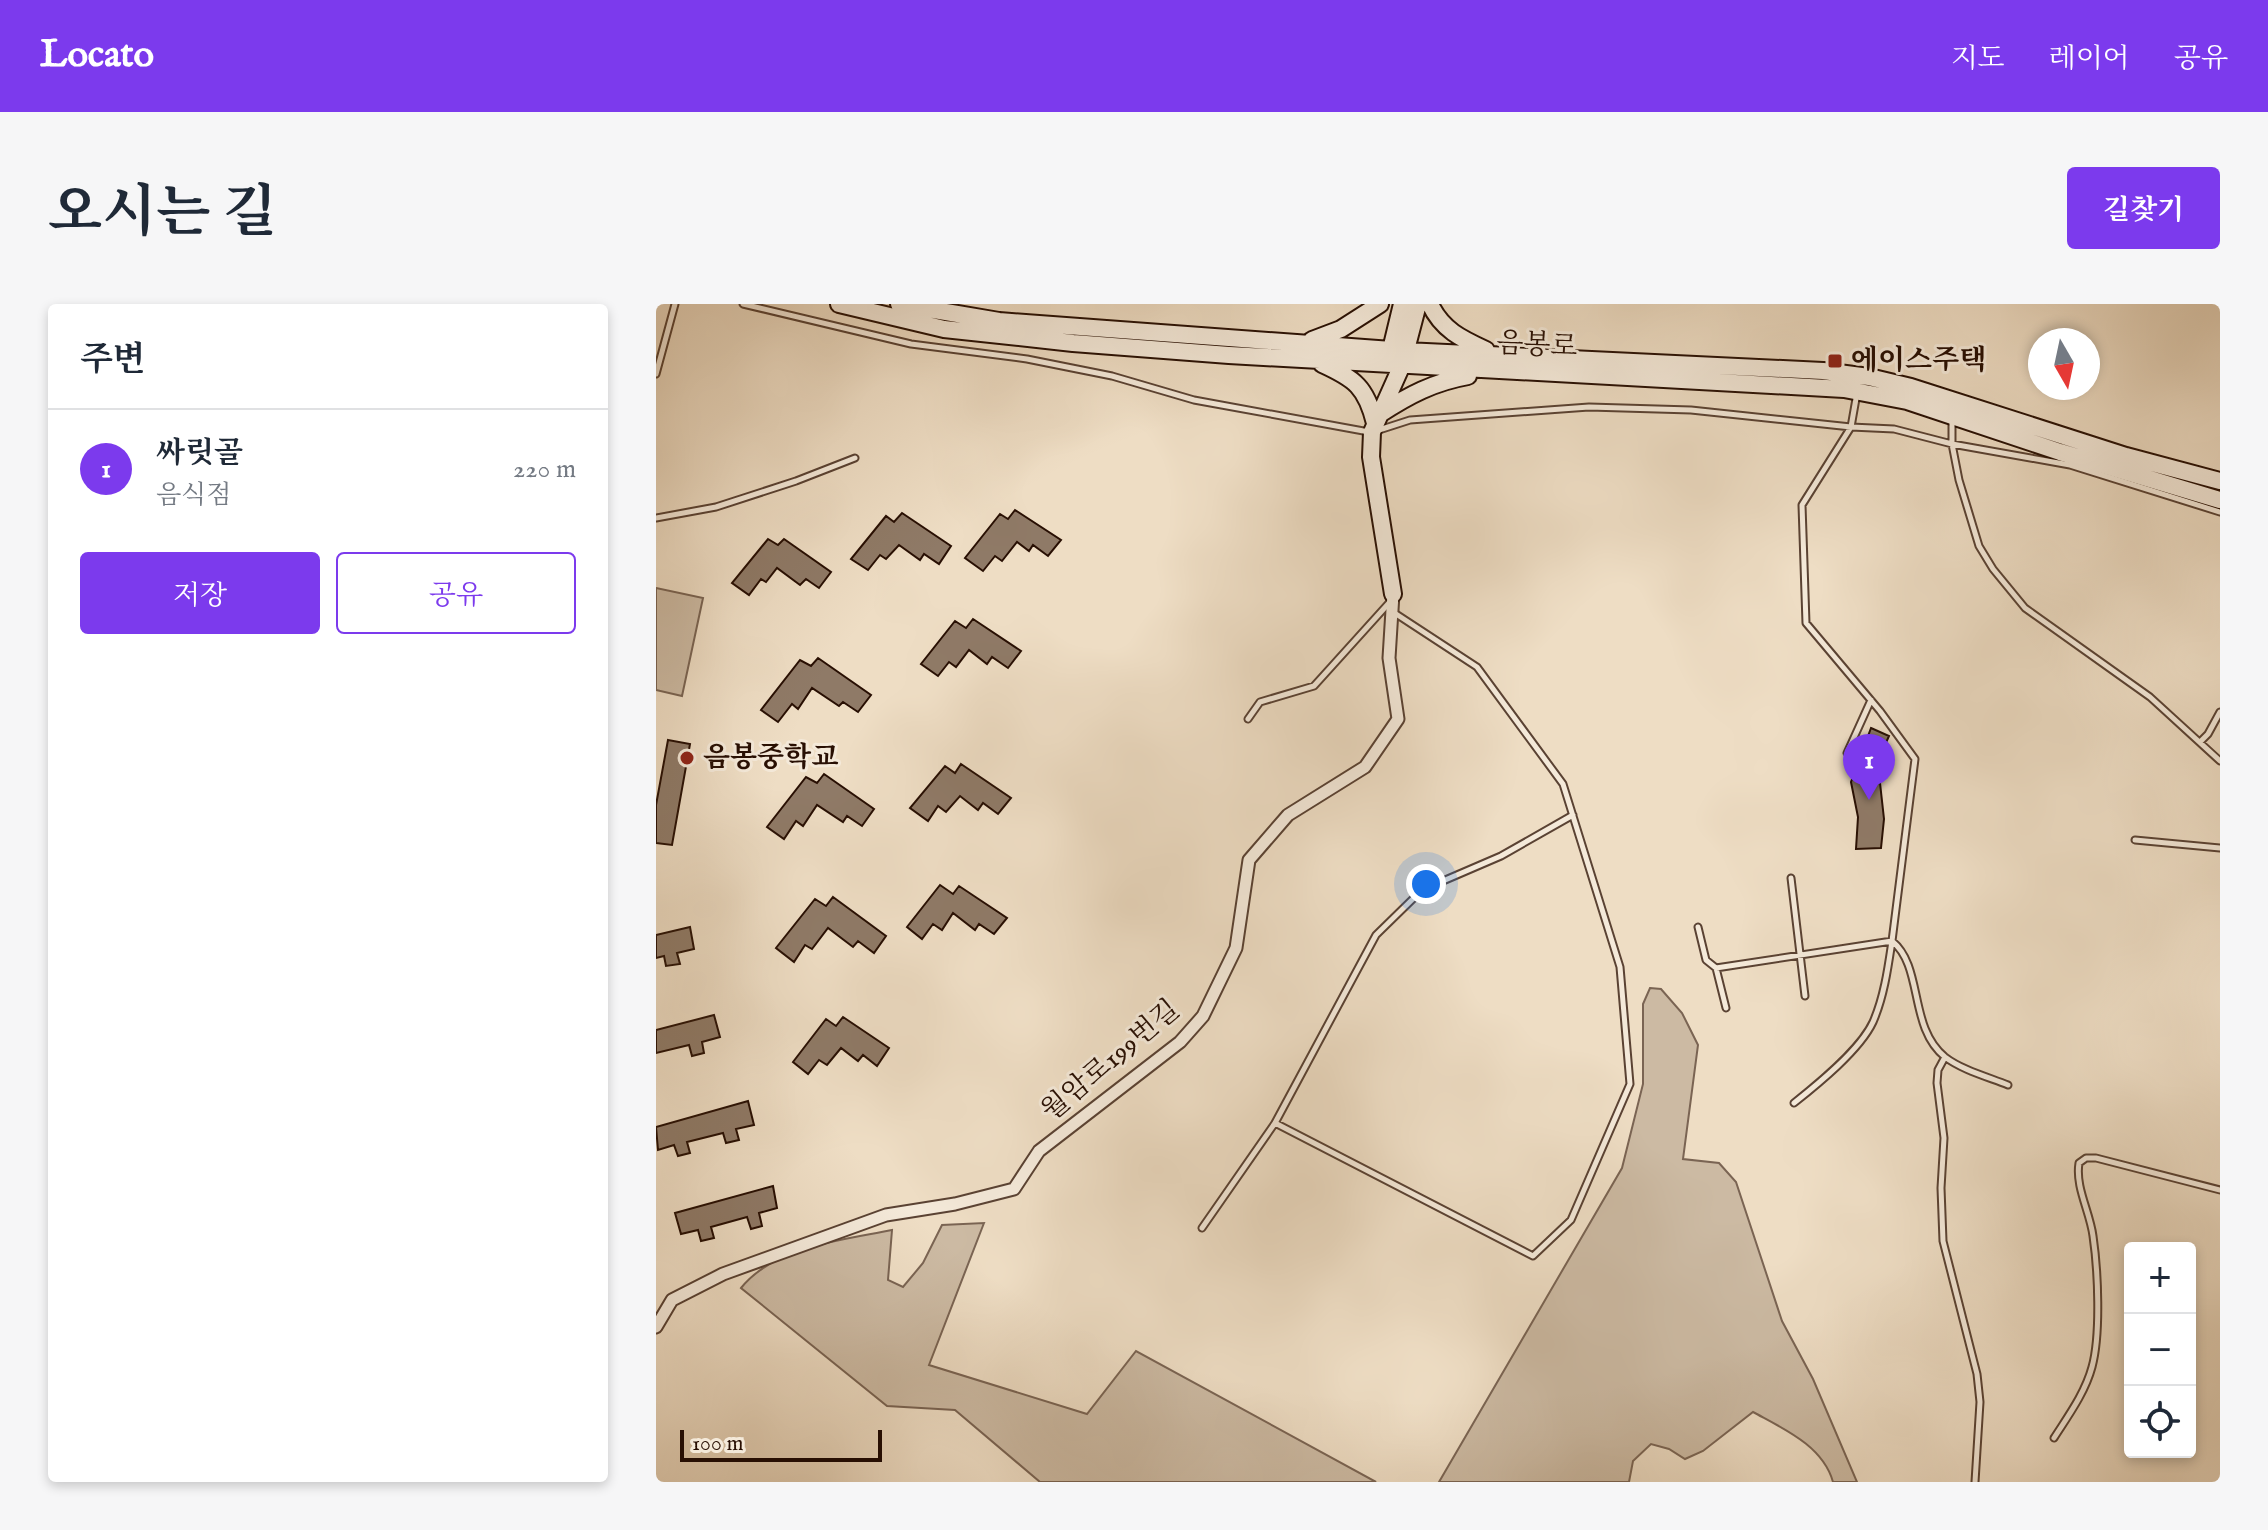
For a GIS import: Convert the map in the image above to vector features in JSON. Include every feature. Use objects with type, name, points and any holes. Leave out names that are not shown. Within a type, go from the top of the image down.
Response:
[{"type":"main road","name":"음봉로","points":[[839,304],[944,329],[1073,343],[1313,360],[1396,358],[1823,371],[1911,387],[2126,456],[2220,481]]},
{"type":"main road","name":"음봉로","points":[[899,304],[999,321],[1304,343],[1396,358]]},
{"type":"main road","points":[[1304,343],[1341,329],[1380,304]]},
{"type":"main road","points":[[1396,358],[1402,304]]},
{"type":"main road","points":[[1392,602],[1371,457],[1377,419],[1396,358],[1418,304]]},
{"type":"main road","points":[[1430,304],[1439,321],[1456,336],[1497,362]]},
{"type":"main road","points":[[1313,360],[1358,384],[1370,401],[1377,419]]},
{"type":"main road","points":[[1377,419],[1420,389],[1497,362]]},
{"type":"main road","name":"음봉로","points":[[1497,362],[1858,391],[1907,401],[2060,452],[2220,500]]},
{"type":"street","name":"월암로199번길","points":[[656,1327],[672,1300],[723,1274],[886,1215],[955,1204],[1014,1189],[1039,1151],[1180,1042],[1203,1016],[1236,948],[1249,860],[1288,815],[1328,787],[1365,767],[1398,719],[1389,658],[1392,602]]},
{"type":"lane","points":[[656,374],[675,304]]},
{"type":"lane","points":[[743,304],[911,344],[1027,359],[1112,376],[1194,400],[1377,419],[1410,420],[1589,407],[1691,410],[1894,429],[1952,444],[2070,465],[2220,512]]},
{"type":"lane","points":[[1794,1103],[1836,1069],[1872,1024],[1892,941],[1915,759],[1871,700],[1806,623],[1802,505],[1851,427],[1858,391]]},
{"type":"lane","points":[[1952,416],[1952,444],[1959,480],[1979,546],[2009,590],[2043,622],[2150,697],[2220,761]]},
{"type":"lane","points":[[656,518],[716,507],[855,458]]},
{"type":"lane","points":[[1248,719],[1260,702],[1314,686],[1392,602],[1477,667],[1563,784],[1620,967],[1630,1084],[1571,1220],[1533,1256],[1275,1123]]},
{"type":"lane","points":[[1847,753],[1871,700]]},
{"type":"lane","points":[[2200,742],[2220,712]]},
{"type":"lane","points":[[1202,1228],[1275,1123],[1376,935],[1422,890],[1501,856],[1573,815]]},
{"type":"lane","points":[[2135,840],[2220,848]]},
{"type":"lane","points":[[1791,878],[1805,996]]},
{"type":"lane","points":[[1698,927],[1706,960],[1716,968],[1726,1008]]},
{"type":"lane","points":[[1716,968],[1892,941],[1904,951],[1922,1022],[1931,1041],[1945,1057],[2008,1085]]},
{"type":"lane","points":[[1945,1057],[1938,1070],[1937,1083],[1944,1138],[1941,1188],[1943,1241],[1977,1374],[1980,1402],[1975,1482]]},
{"type":"lane","points":[[2054,1438],[2081,1394],[2092,1368],[2096,1347],[2093,1235],[2080,1183],[2079,1163],[2086,1158],[2096,1158],[2220,1190]]},
{"type":"shaded area","points":[[656,588],[703,598],[682,696],[656,690]]},
{"type":"shaded area","points":[[1650,988],[1661,989],[1682,1013],[1698,1045],[1683,1159],[1719,1163],[1736,1182],[1782,1321],[1813,1379],[1857,1482],[1833,1482],[1821,1458],[1801,1440],[1753,1412],[1703,1451],[1685,1459],[1669,1449],[1651,1444],[1633,1461],[1629,1482],[1439,1482],[1622,1168],[1643,1084],[1643,1004]]},
{"type":"shaded area","points":[[984,1223],[929,1365],[1087,1414],[1136,1351],[1376,1482],[1040,1482],[955,1410],[887,1406],[741,1288],[755,1274],[791,1254],[831,1242],[892,1230],[888,1280],[903,1287],[923,1263],[942,1225]]},
{"type":"building","points":[[1015,510],[1061,540],[1048,556],[1033,545],[1029,551],[1017,542],[1002,561],[995,556],[983,571],[965,558],[1000,514],[1008,519]]},
{"type":"building","points":[[902,513],[951,546],[939,564],[924,554],[920,560],[899,545],[886,559],[880,555],[868,570],[851,559],[886,516],[894,522]]},
{"type":"building","points":[[768,539],[778,545],[784,539],[831,572],[819,588],[806,579],[800,585],[777,568],[766,582],[761,579],[749,595],[732,583]]},
{"type":"building","points":[[973,619],[1021,651],[1008,668],[992,657],[987,664],[969,650],[956,667],[949,662],[938,676],[921,664],[955,621],[966,628]]},
{"type":"building","points":[[818,658],[871,695],[858,712],[843,702],[839,706],[812,688],[798,709],[792,704],[778,722],[761,710],[800,660],[811,666]]},
{"type":"building","points":[[1871,728],[1889,736],[1868,783],[1880,783],[1884,819],[1881,848],[1856,849],[1858,817],[1851,782]]},
{"type":"building","points":[[668,740],[690,744],[672,845],[656,843],[656,805]]},
{"type":"building","points":[[961,764],[1011,798],[998,814],[983,803],[978,810],[960,796],[946,812],[938,806],[928,821],[910,808],[945,766],[955,773]]},
{"type":"building","points":[[824,774],[874,809],[862,826],[847,816],[843,822],[817,805],[803,826],[796,821],[784,839],[767,827],[806,777],[817,783]]},
{"type":"building","points":[[940,885],[953,894],[959,886],[1007,918],[994,934],[979,924],[975,930],[953,913],[942,930],[933,924],[922,939],[907,927]]},
{"type":"building","points":[[833,897],[886,936],[874,953],[858,941],[853,947],[828,928],[812,949],[805,945],[794,962],[776,948],[815,899],[826,906]]},
{"type":"building","points":[[690,927],[694,949],[677,953],[680,964],[666,966],[664,956],[656,958],[656,935]]},
{"type":"building","points":[[714,1015],[720,1037],[702,1042],[704,1053],[692,1056],[689,1045],[656,1053],[656,1030]]},
{"type":"building","points":[[843,1017],[889,1048],[877,1066],[863,1055],[858,1061],[841,1048],[827,1065],[819,1060],[808,1074],[793,1062],[826,1019],[836,1026]]},
{"type":"building","points":[[748,1101],[754,1125],[736,1129],[739,1140],[726,1143],[723,1133],[687,1142],[690,1153],[678,1156],[674,1145],[658,1150],[656,1127]]},
{"type":"building","points":[[773,1186],[777,1208],[759,1213],[762,1226],[751,1229],[747,1217],[711,1227],[714,1238],[701,1241],[698,1230],[681,1234],[675,1213]]},
{"type":"place","name":"에이스주택","points":[[1835,361]]},
{"type":"place","name":"음봉중학교","points":[[687,758]]},
{"type":"place","name":"싸릿골","points":[[1869,800]]}]
